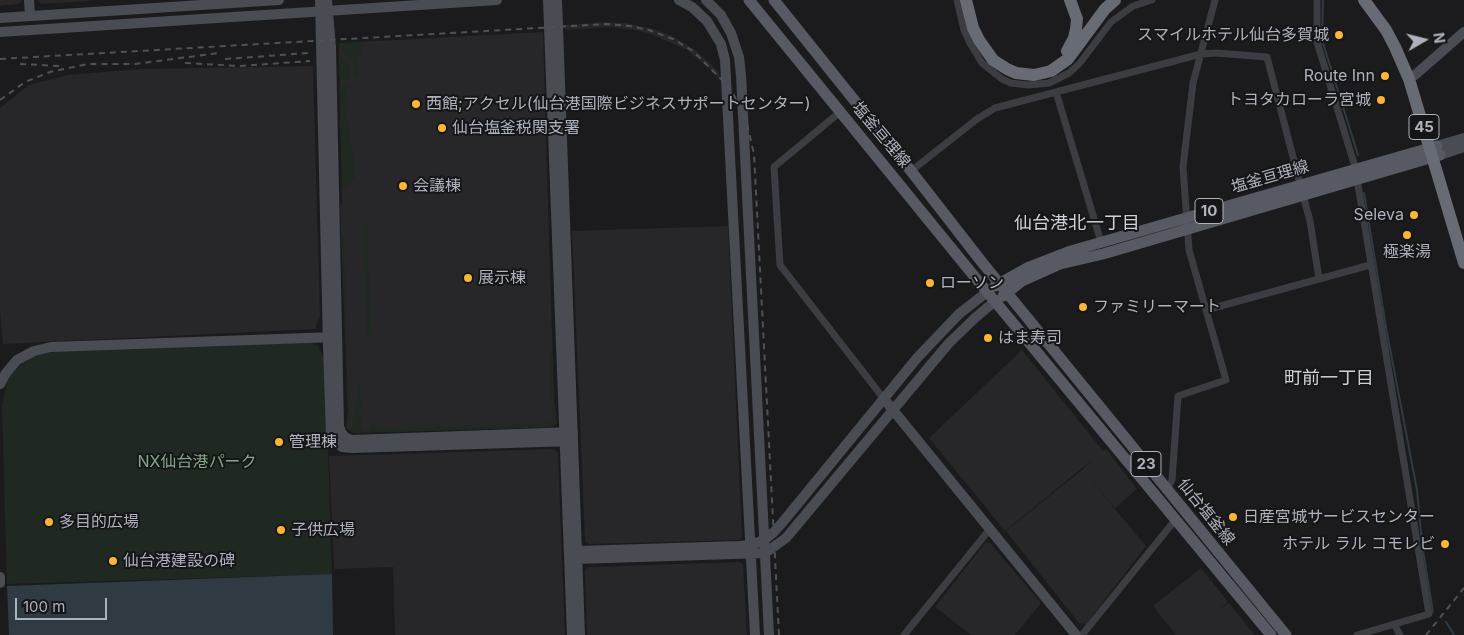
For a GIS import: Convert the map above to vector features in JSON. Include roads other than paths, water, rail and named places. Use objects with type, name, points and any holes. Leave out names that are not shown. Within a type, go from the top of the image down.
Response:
[{"type":"highway","points":[[966,0],[973,28],[993,60],[1016,73],[1034,75],[1052,71],[1068,59],[1101,14],[1115,0]]},
{"type":"highway","points":[[972,0],[982,34],[995,53],[1010,64],[1033,69],[1052,64],[1070,46],[1074,38],[1076,19],[1070,0]]},
{"type":"highway","name":"45","points":[[1364,0],[1386,30],[1399,54],[1435,151],[1464,240]]},
{"type":"highway","name":"45","points":[[1374,0],[1392,26],[1415,75],[1464,263]]},
{"type":"main road","name":"塩釜亘理線","points":[[749,0],[996,301],[1004,287],[1046,261],[1101,242],[1188,222]]},
{"type":"main road","name":"塩釜亘理線","points":[[774,0],[981,261],[1004,287]]},
{"type":"main road","name":"塩釜亘理線","points":[[987,292],[1060,264],[1188,222],[1435,151]]},
{"type":"main road","name":"仙台塩釜線","points":[[1004,287],[1286,635]]},
{"type":"main road","name":"仙台塩釜線","points":[[996,301],[1271,635]]},
{"type":"street","points":[[29,0],[30,16]]},
{"type":"street","points":[[0,18],[279,0]]},
{"type":"street","points":[[320,0],[331,48],[333,337],[331,435],[342,447],[352,448],[569,437]]},
{"type":"street","points":[[324,12],[327,0]]},
{"type":"street","points":[[0,32],[498,0]]},
{"type":"street","points":[[548,0],[580,635]]},
{"type":"street","points":[[556,0],[569,437]]},
{"type":"street","points":[[679,0],[692,7],[707,21],[721,44],[725,60],[755,635]]},
{"type":"street","points":[[706,0],[721,15],[731,33],[739,57],[741,75],[769,635]]},
{"type":"street","points":[[957,0],[964,30],[982,63],[1002,79],[1011,83],[1028,85],[1050,83],[1069,73],[1079,64],[1111,22],[1133,6],[1152,0]]},
{"type":"street","points":[[1167,489],[1172,480],[1178,396],[1226,380],[1189,250],[1183,167],[1193,83],[1215,0]]},
{"type":"street","points":[[1317,0],[1317,42],[1356,174],[1429,614],[1358,635]]},
{"type":"street","points":[[1415,75],[1464,32]]},
{"type":"street","points":[[911,171],[977,119],[995,108],[1201,54],[1216,53],[1267,57],[1310,220],[1319,279]]},
{"type":"street","points":[[1056,92],[1101,242]]},
{"type":"street","points":[[840,112],[774,166],[780,265],[893,411],[1076,635]]},
{"type":"street","points":[[1435,151],[1464,138]]},
{"type":"street","points":[[1435,151],[1464,147]]},
{"type":"street","points":[[1206,310],[1370,264]]},
{"type":"street","points":[[751,550],[774,532],[938,335],[987,292]]},
{"type":"street","points":[[575,555],[751,550],[765,553],[786,538],[949,343],[996,301]]},
{"type":"street","points":[[0,384],[17,360],[34,351],[52,347],[333,337]]},
{"type":"street","points":[[1082,635],[1176,519]]},
{"type":"street","points":[[904,635],[990,529]]},
{"type":"street","points":[[572,635],[575,555]]},
{"type":"street","points":[[0,577],[0,583]]},
{"type":"street","points":[[1394,624],[1400,635]]},
{"type":"waterway","points":[[1323,0],[1322,40],[1358,155]]},
{"type":"waterway","points":[[1364,193],[1387,333],[1417,490],[1422,544],[1433,612]]},
{"type":"waterway","points":[[1446,622],[1454,635]]},
{"type":"railway","points":[[0,59],[607,24],[649,30],[673,39],[693,51],[733,93],[747,124],[754,154],[779,635]]},
{"type":"railway","points":[[0,100],[25,82],[50,72],[88,64],[135,64],[219,53]]},
{"type":"railway","points":[[225,59],[309,53]]},
{"type":"railway","points":[[185,63],[240,66],[310,61]]},
{"type":"railway","points":[[20,64],[60,66]]},
{"type":"railway","points":[[1426,635],[1464,588]]},
{"type":"place","name":"スマイルホテル仙台多賀城","points":[[1339,35]]},
{"type":"place","name":"Route Inn","points":[[1385,76]]},
{"type":"place","name":"トヨタカローラ宮城","points":[[1381,100]]},
{"type":"place","name":"西館;アクセル(仙台港国際ビジネスサポートセンター)","points":[[416,104]]},
{"type":"place","name":"仙台塩釜税関支署","points":[[442,128]]},
{"type":"place","name":"会議棟","points":[[403,186]]},
{"type":"place","name":"Seleva","points":[[1414,215]]},
{"type":"place","name":"極楽湯","points":[[1407,235]]},
{"type":"place","name":"展示棟","points":[[468,278]]},
{"type":"place","name":"ローソン","points":[[930,283]]},
{"type":"place","name":"ファミリーマート","points":[[1083,307]]},
{"type":"place","name":"はま寿司","points":[[988,338]]},
{"type":"place","name":"管理棟","points":[[279,442]]},
{"type":"place","name":"日産宮城サービスセンター","points":[[1233,517]]},
{"type":"place","name":"多目的広場","points":[[49,522]]},
{"type":"place","name":"子供広場","points":[[281,530]]},
{"type":"place","name":"ホテル ラル コモレビ","points":[[1445,544]]},
{"type":"place","name":"仙台港建設の碑","points":[[113,561]]},
{"type":"district","name":"仙台港北一丁目","points":[[1077,224]]},
{"type":"district","name":"町前一丁目","points":[[1329,379]]},
{"type":"park label","name":"NX仙台港パーク","points":[[197,462]]}]
